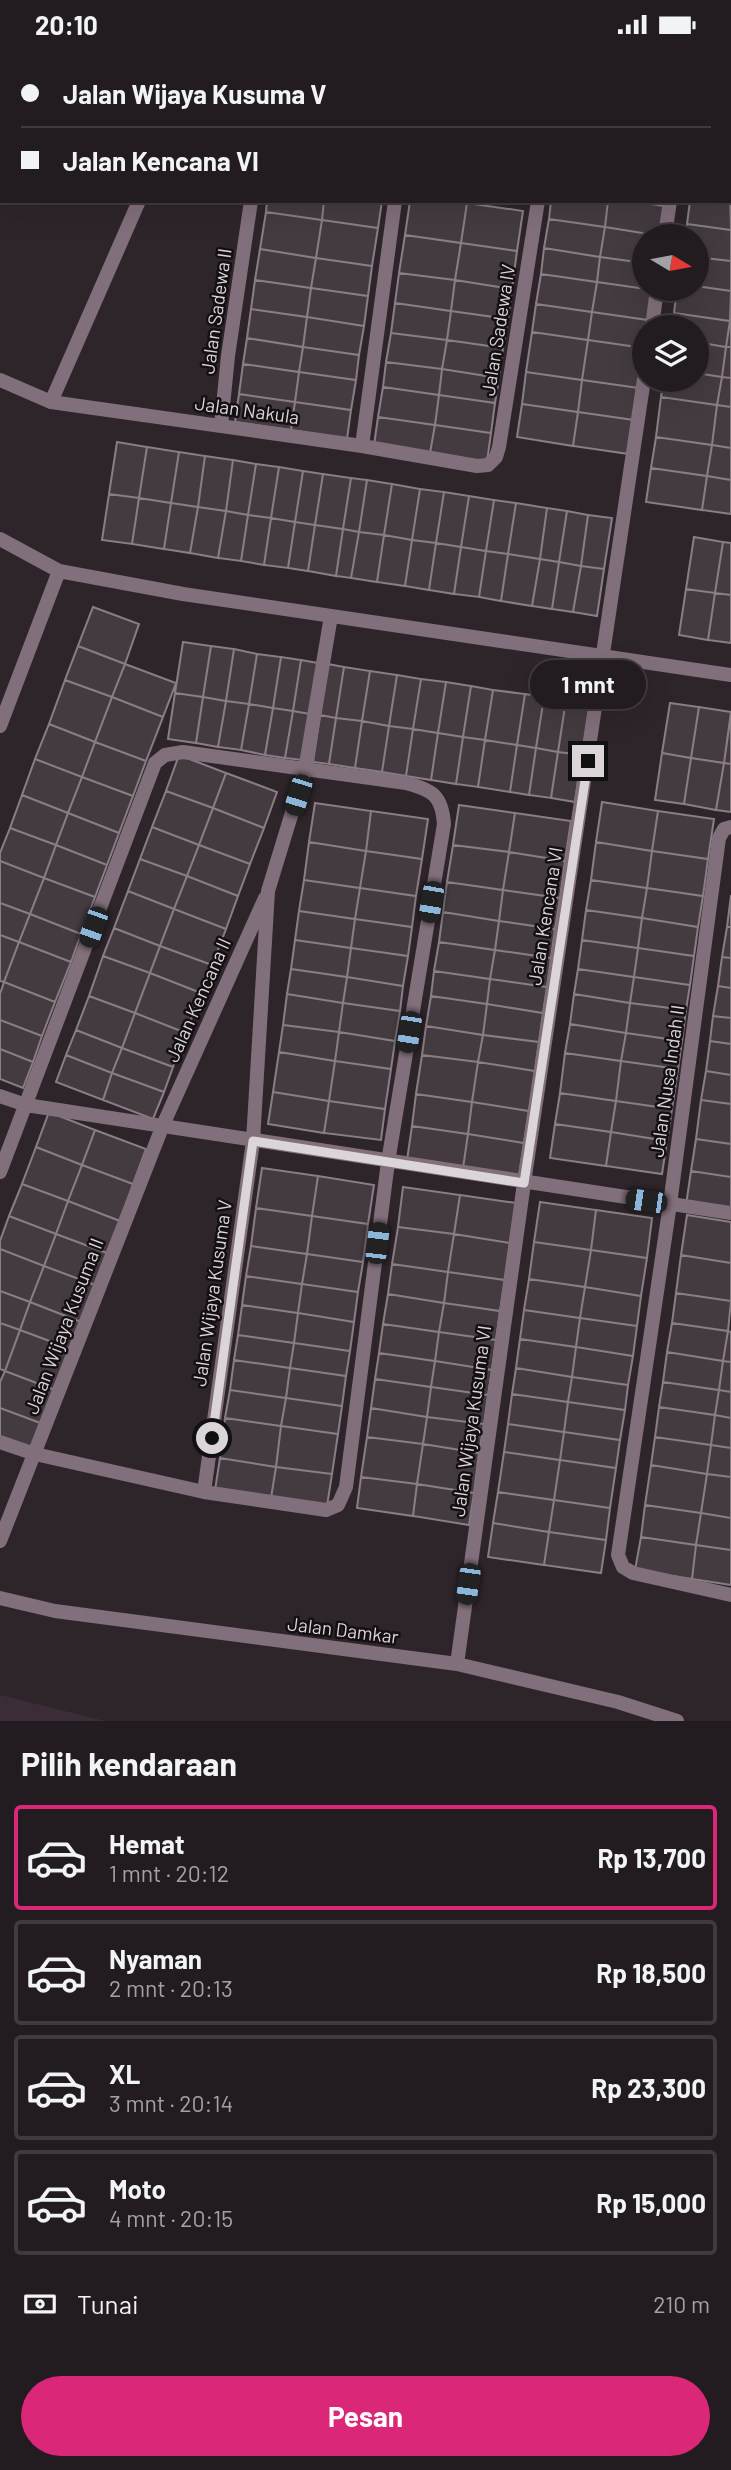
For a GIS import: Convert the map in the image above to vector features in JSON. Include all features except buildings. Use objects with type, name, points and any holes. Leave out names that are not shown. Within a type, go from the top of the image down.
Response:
[{"type":"street","points":[[51,402],[138,203]]},
{"type":"street","name":"Jalan Sadewa II","points":[[221,426],[228,356],[251,203]]},
{"type":"street","points":[[362,446],[395,203]]},
{"type":"street","name":"Jalan Sadewa IV","points":[[492,463],[499,447],[538,203]]},
{"type":"street","points":[[667,224],[670,203]]},
{"type":"street","name":"Jalan Nakula","points":[[0,380],[51,402],[362,446],[477,466],[492,463]]},
{"type":"street","name":"Jalan Kencana VI","points":[[524,1183],[642,392]]},
{"type":"street","points":[[0,539],[59,571],[183,594],[731,675]]},
{"type":"street","points":[[0,726],[59,571]]},
{"type":"street","points":[[268,891],[305,770],[331,616]]},
{"type":"street","points":[[0,1173],[156,763],[164,755],[183,752],[406,783],[425,788],[436,797],[443,809],[444,824],[388,1162],[346,1487],[338,1505],[326,1510],[204,1492],[35,1454],[0,1442]]},
{"type":"street","name":"Jalan Nusa Indah II","points":[[731,827],[724,829],[719,838],[670,1204],[618,1555],[623,1567],[633,1573],[731,1595]]},
{"type":"street","name":"Jalan Kencana II","points":[[163,1125],[268,891]]},
{"type":"street","name":"Jalan Wijaya Kusuma V","points":[[204,1492],[253,1141],[268,891]]},
{"type":"street","points":[[0,1096],[26,1105],[731,1213]]},
{"type":"street","name":"Jalan Wijaya Kusuma II","points":[[0,1541],[163,1125]]},
{"type":"street","name":"Jalan Wijaya Kusuma VI","points":[[457,1664],[524,1183]]},
{"type":"street","name":"Jalan Damkar","points":[[0,1598],[55,1611],[457,1664],[618,1702],[677,1721]]},
{"type":"shaded area","points":[[0,1695],[105,1721],[0,1721]]},
{"type":"route","points":[[212,1438],[253,1141],[524,1183],[588,761]]}]
